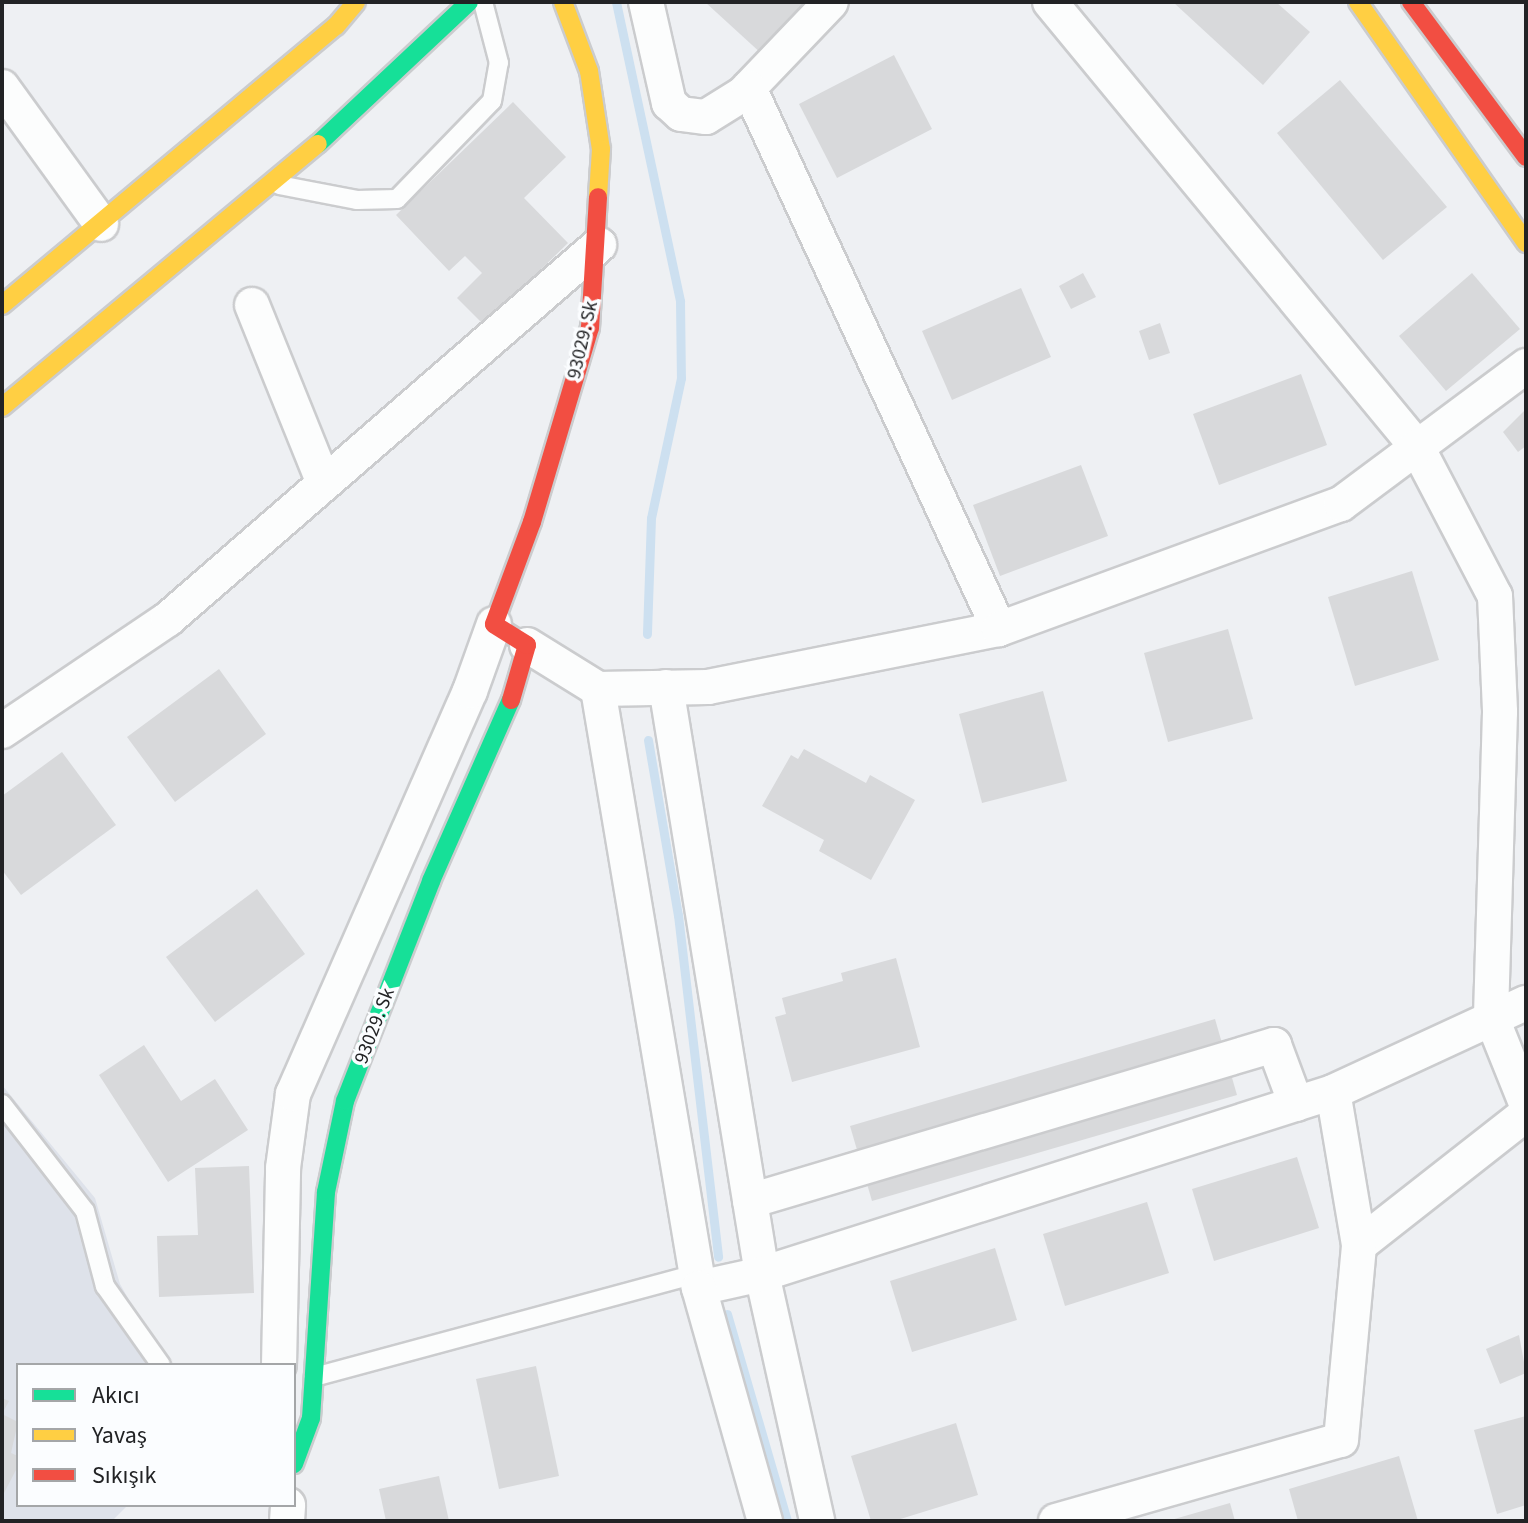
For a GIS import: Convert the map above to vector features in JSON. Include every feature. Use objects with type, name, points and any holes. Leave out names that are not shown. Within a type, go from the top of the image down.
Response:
[{"type":"main road","points":[[2,305],[336,26],[356,2]]},
{"type":"main road","points":[[2,407],[276,184],[469,2]]},
{"type":"main road","name":"93029. Sk","points":[[494,624],[532,522],[590,328],[599,245],[599,133],[589,71],[563,2]]},
{"type":"main road","points":[[1358,2],[1526,243]]},
{"type":"main road","points":[[1411,2],[1526,157]]},
{"type":"main road","points":[[494,624],[527,645]]},
{"type":"main road","name":"93029. Sk","points":[[296,1459],[311,1418],[326,1192],[345,1101],[431,881],[505,721],[527,645]]},
{"type":"street","points":[[646,2],[669,103],[681,114],[706,117],[749,88],[831,2]]},
{"type":"street","points":[[1024,2],[1060,14],[1417,447],[1495,596],[1500,712],[1491,1016],[1526,1103]]},
{"type":"street","points":[[2,87],[101,224]]},
{"type":"street","points":[[749,88],[999,629]]},
{"type":"street","points":[[2,731],[168,619],[599,245]]},
{"type":"street","points":[[252,305],[324,483]]},
{"type":"street","points":[[527,645],[598,689],[708,687],[999,629],[1341,504],[1526,366]]},
{"type":"street","name":"93029. Sk","points":[[279,1363],[283,1168],[293,1094],[394,864],[494,624]]},
{"type":"street","points":[[666,687],[762,1274],[817,1521]]},
{"type":"street","points":[[598,689],[698,1281],[765,1521]]},
{"type":"street","points":[[394,864],[431,881]]},
{"type":"street","points":[[698,1281],[762,1274],[1333,1092],[1491,1016],[1526,1003]]},
{"type":"street","points":[[750,1201],[1274,1045],[1296,1104]]},
{"type":"street","points":[[1066,1520],[1341,1440],[1359,1245],[1333,1092]]},
{"type":"street","points":[[1359,1245],[1526,1114]]},
{"type":"street","points":[[288,1128],[338,1134]]},
{"type":"lane","points":[[276,184],[357,200],[397,199],[492,101],[499,63],[483,2]]},
{"type":"lane","points":[[2,1104],[85,1211],[105,1286],[160,1363]]},
{"type":"lane","points":[[314,1377],[698,1281]]},
{"type":"shaded area","points":[[2,1085],[95,1198],[120,1284],[165,1363],[16,1363],[16,1507],[126,1507],[112,1521],[2,1521]]},
{"type":"building","points":[[705,2],[808,2],[763,55]]},
{"type":"building","points":[[1173,2],[1276,2],[1310,32],[1263,85]]},
{"type":"building","points":[[894,55],[932,129],[837,178],[799,104]]},
{"type":"building","points":[[1340,80],[1447,207],[1383,260],[1277,133]]},
{"type":"building","points":[[513,102],[566,157],[524,198],[568,243],[484,325],[457,298],[482,273],[465,256],[449,271],[396,215]]},
{"type":"building","points":[[1083,273],[1096,297],[1071,309],[1059,286]]},
{"type":"building","points":[[1472,273],[1520,329],[1446,391],[1399,336]]},
{"type":"building","points":[[1021,288],[1051,357],[952,400],[922,331]]},
{"type":"building","points":[[1160,323],[1170,353],[1149,360],[1139,331]]},
{"type":"building","points":[[1301,374],[1327,445],[1219,485],[1193,414]]},
{"type":"building","points":[[1525,410],[1526,446],[1518,452],[1503,432]]},
{"type":"building","points":[[1081,465],[1108,536],[1000,576],[973,505]]},
{"type":"building","points":[[1412,571],[1439,660],[1355,686],[1328,597]]},
{"type":"building","points":[[1228,629],[1253,719],[1168,742],[1144,653]]},
{"type":"building","points":[[219,669],[266,734],[175,802],[127,737]]},
{"type":"building","points":[[1043,691],[1067,781],[982,803],[959,714]]},
{"type":"building","points":[[804,749],[866,783],[870,775],[915,800],[871,880],[819,851],[824,840],[762,806],[791,755],[798,759]]},
{"type":"building","points":[[62,752],[116,825],[21,895],[2,870],[2,796]]},
{"type":"building","points":[[257,889],[305,954],[215,1022],[166,957]]},
{"type":"building","points":[[896,958],[920,1047],[792,1082],[775,1017],[786,1014],[782,998],[843,981],[841,973]]},
{"type":"building","points":[[1215,1019],[1237,1095],[872,1201],[850,1126]]},
{"type":"building","points":[[144,1045],[181,1101],[215,1079],[248,1130],[168,1182],[99,1075]]},
{"type":"building","points":[[1297,1157],[1319,1228],[1214,1261],[1192,1189]]},
{"type":"building","points":[[249,1166],[254,1293],[159,1297],[157,1236],[198,1235],[195,1168]]},
{"type":"building","points":[[1147,1202],[1169,1273],[1065,1306],[1043,1234]]},
{"type":"building","points":[[995,1248],[1017,1320],[912,1352],[890,1281]]},
{"type":"building","points":[[1519,1335],[1526,1373],[1500,1384],[1486,1349]]},
{"type":"building","points":[[536,1366],[559,1476],[499,1489],[476,1379]]},
{"type":"building","points":[[2,1398],[9,1401],[2,1414]]},
{"type":"building","points":[[2,1414],[16,1421],[11,1453],[16,1455],[16,1470],[2,1497]]},
{"type":"building","points":[[1526,1416],[1526,1505],[1497,1514],[1474,1430]]},
{"type":"building","points":[[956,1423],[978,1495],[894,1521],[871,1521],[851,1456]]},
{"type":"building","points":[[1399,1456],[1418,1521],[1298,1521],[1289,1489]]},
{"type":"building","points":[[439,1476],[449,1521],[386,1521],[379,1489]]},
{"type":"building","points":[[1230,1503],[1235,1521],[1171,1521],[1171,1520]]},
{"type":"waterway","points":[[616,2],[680,301],[681,378],[651,518],[647,634]]},
{"type":"waterway","points":[[648,740],[678,915],[718,1257]]},
{"type":"waterway","points":[[727,1314],[787,1521]]},
{"type":"traffic: fast","points":[[318,144],[469,2]]},
{"type":"traffic: fast","points":[[296,1459],[311,1418],[326,1192],[345,1101],[431,881],[511,700]]},
{"type":"traffic: slow","points":[[2,305],[336,26],[356,2]]},
{"type":"traffic: slow","points":[[563,2],[589,71],[601,149],[598,197]]},
{"type":"traffic: slow","points":[[1358,2],[1526,243]]},
{"type":"traffic: slow","points":[[2,407],[318,144]]},
{"type":"traffic: jam","points":[[1411,2],[1526,157]]},
{"type":"traffic: jam","points":[[511,700],[527,645],[494,624],[532,522],[590,328],[598,197]]}]
